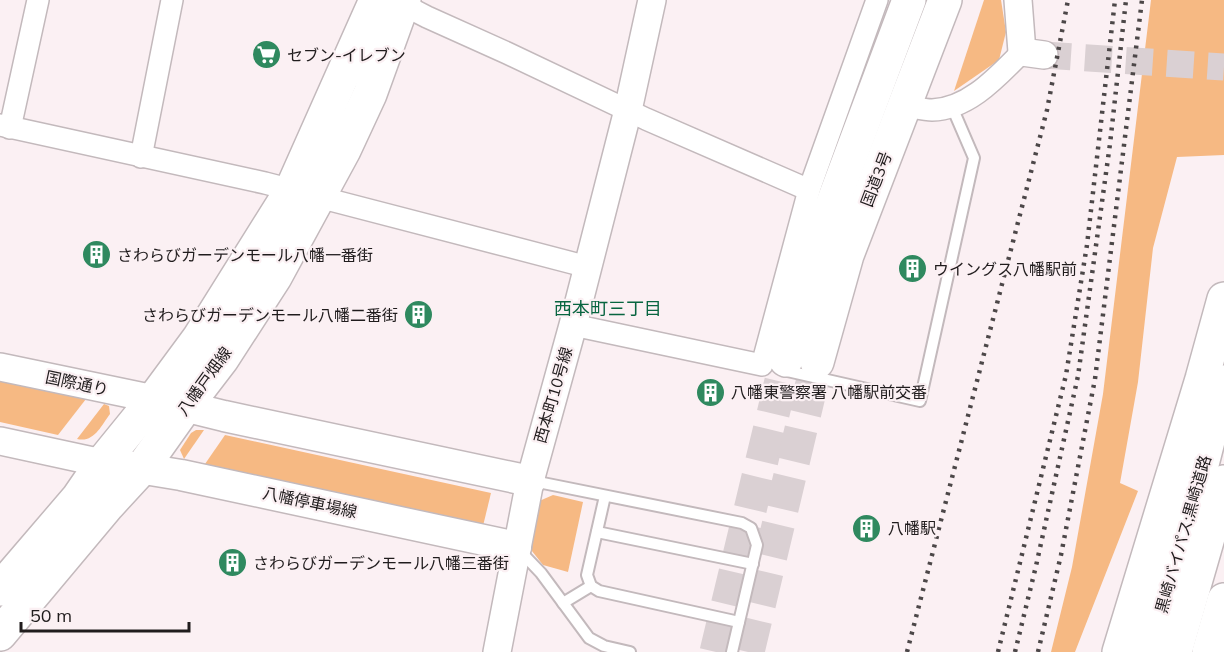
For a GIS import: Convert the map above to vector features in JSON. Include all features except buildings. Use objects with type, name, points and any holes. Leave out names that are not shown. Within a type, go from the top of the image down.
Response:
[{"type":"main road","name":"国道3号","points":[[788,362],[816,248],[909,0]]},
{"type":"main road","name":"国道3号","points":[[788,362],[847,255],[945,0]]},
{"type":"main road","name":"八幡戸畑線","points":[[0,589],[78,498],[102,463],[154,399],[304,194],[344,150],[370,94],[394,1]]},
{"type":"main road","name":"八幡戸畑線","points":[[0,633],[142,468],[222,359],[274,277],[304,194]]},
{"type":"main road","points":[[1119,652],[1199,390],[1224,299]]},
{"type":"main road","name":"黒崎バイパス;黒崎道路","points":[[1149,652],[1185,531],[1224,380]]},
{"type":"main road","points":[[154,399],[530,481]]},
{"type":"main road","name":"八幡停車場線","points":[[102,463],[181,475],[516,547]]},
{"type":"main road","name":"黒崎バイパス;黒崎道路","points":[[1175,652],[1224,482]]},
{"type":"main road","points":[[1210,652],[1224,600]]},
{"type":"main road","points":[[1210,652],[1224,639]]},
{"type":"street","points":[[38,0],[5,127],[304,194],[588,267]]},
{"type":"street","points":[[141,157],[172,0]]},
{"type":"street","name":"西本町10号線","points":[[497,652],[530,481],[628,110],[652,0]]},
{"type":"street","points":[[573,325],[788,362],[809,190],[877,0]]},
{"type":"street","points":[[904,105],[932,110],[952,107],[989,85],[1033,54],[1018,0]]},
{"type":"street","points":[[394,1],[628,110],[809,190]]},
{"type":"street","name":"国際通り","points":[[0,367],[154,399]]},
{"type":"street","points":[[0,441],[102,463]]},
{"type":"lane","points":[[788,362],[920,401],[974,158],[952,107]]},
{"type":"lane","points":[[530,481],[742,523],[752,528],[757,545],[732,652]]},
{"type":"lane","points":[[605,496],[587,575],[591,586],[599,591],[739,622]]},
{"type":"lane","points":[[597,532],[753,564]]},
{"type":"lane","points":[[516,547],[540,573],[589,638],[604,646],[630,652]]},
{"type":"lane","points":[[563,603],[591,586]]},
{"type":"shaded area","points":[[984,0],[1001,0],[1006,32],[999,60],[954,91]]},
{"type":"shaded area","points":[[1151,0],[1224,0],[1224,155],[1177,157],[1153,248],[1138,382],[1120,483],[1138,491],[1075,652],[1051,652],[1072,567],[1103,394]]},
{"type":"shaded area","points":[[0,380],[86,399],[58,435],[0,422]]},
{"type":"shaded area","points":[[104,404],[109,406],[110,414],[100,428],[93,436],[83,440],[77,439]]},
{"type":"shaded area","points":[[204,430],[184,459],[180,450],[191,433]]},
{"type":"shaded area","points":[[225,435],[491,493],[483,526],[205,464]]},
{"type":"shaded area","points":[[553,495],[583,502],[568,572],[543,565],[528,546],[537,502]]},
{"type":"tunnel","points":[[1044,55],[1224,67]]},
{"type":"tunnel","points":[[716,652],[786,360]]},
{"type":"tunnel","points":[[748,652],[817,362]]},
{"type":"railway","points":[[907,652],[1047,110],[1068,0]]},
{"type":"railway","points":[[998,652],[1066,375],[1087,245],[1115,0]]},
{"type":"railway","points":[[1015,652],[1078,376],[1110,144],[1126,0]]},
{"type":"railway","points":[[1038,652],[1061,555],[1095,379],[1142,0]]},
{"type":"place","name":"セブン-イレブン","points":[[266,55]]},
{"type":"place","name":"さわらびガーデンモール八幡一番街","points":[[96,255]]},
{"type":"place","name":"ウイングス八幡駅前","points":[[912,269]]},
{"type":"place","name":"さわらびガーデンモール八幡二番街","points":[[419,315]]},
{"type":"place","name":"八幡東警察署 八幡駅前交番","points":[[710,392]]},
{"type":"place","name":"八幡駅","points":[[867,528]]},
{"type":"place","name":"さわらびガーデンモール八幡三番街","points":[[232,563]]},
{"type":"district","name":"西本町三丁目","points":[[608,309]]}]
